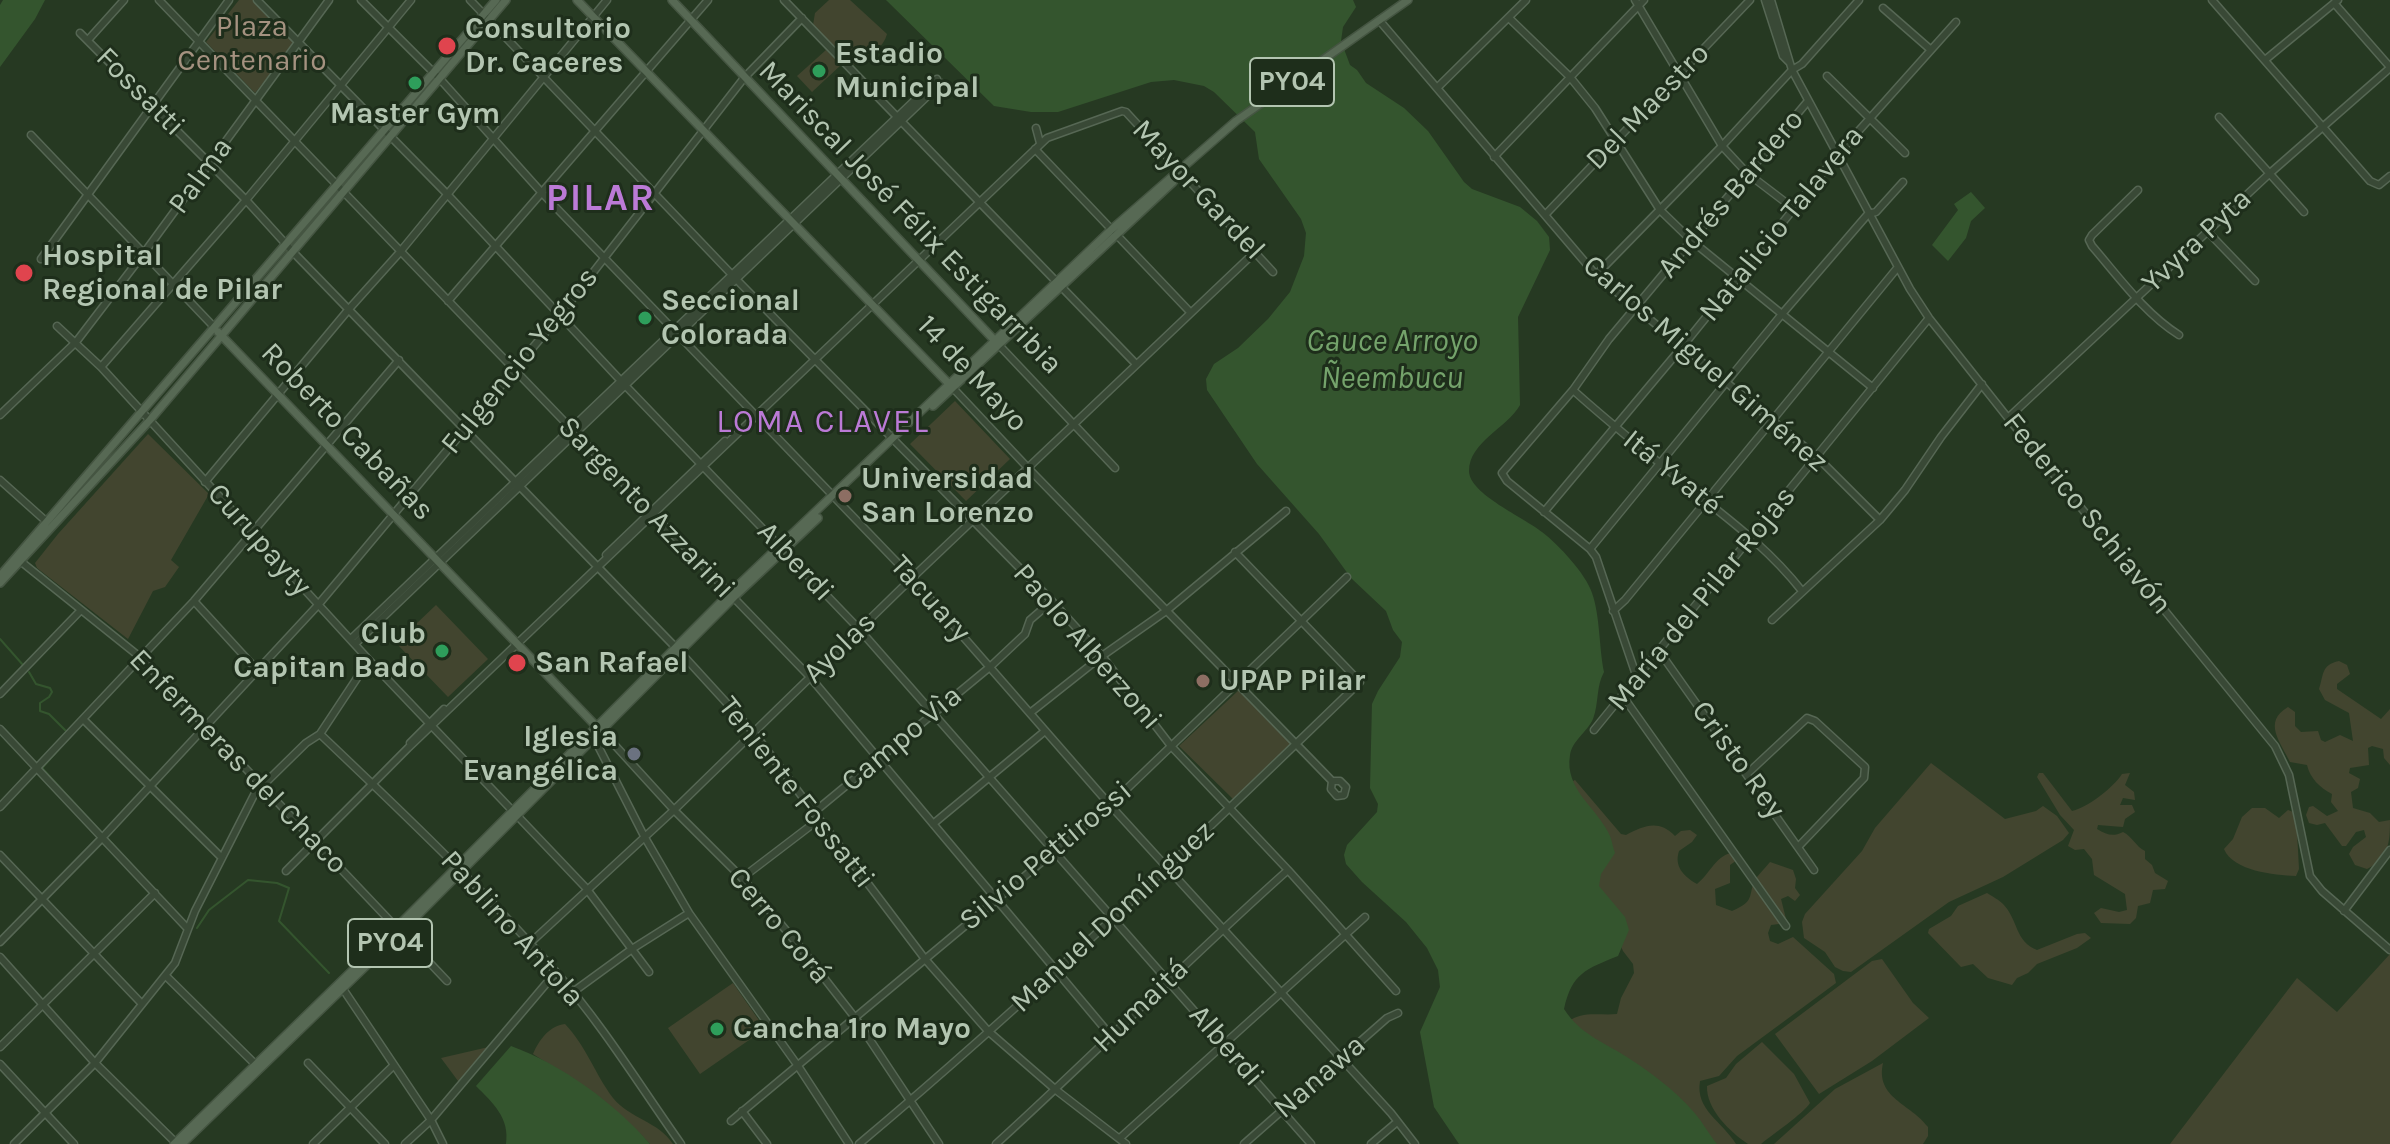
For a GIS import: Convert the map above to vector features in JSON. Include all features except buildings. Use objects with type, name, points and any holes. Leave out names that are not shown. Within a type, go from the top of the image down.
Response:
[{"type":"main road","points":[[487,16],[496,0]]},
{"type":"main road","points":[[50,524],[214,327],[343,194],[388,134],[487,16],[506,0]]},
{"type":"main road","name":"14 de Mayo","points":[[577,0],[950,385]]},
{"type":"main road","name":"Mariscal José Félix Estigarribia","points":[[672,0],[996,342]]},
{"type":"main road","name":"PY04","points":[[177,1144],[399,929],[732,595],[1114,231],[1236,121],[1408,0]]},
{"type":"main road","points":[[0,583],[50,524],[150,420],[337,186],[388,134]]},
{"type":"main road","name":"Roberto Cabañas","points":[[214,327],[599,728]]},
{"type":"main road","points":[[0,576],[18,560]]},
{"type":"main road","name":"PY04","points":[[514,812],[594,738],[599,728]]},
{"type":"main road","name":"PY04","points":[[177,1144],[255,1064],[341,986]]},
{"type":"street","points":[[88,40],[124,0]]},
{"type":"street","name":"Sargento Azzarini","points":[[159,0],[810,677],[1111,1036]]},
{"type":"street","points":[[41,259],[229,0]]},
{"type":"street","name":"Alberdi","points":[[257,0],[448,195],[622,383],[859,629],[1311,1144]]},
{"type":"street","name":"Palma","points":[[0,415],[76,342],[257,102],[329,0]]},
{"type":"street","name":"Tacuary","points":[[361,0],[437,76],[542,193],[606,256],[912,578],[1110,805],[1224,927],[1415,1144]]},
{"type":"street","points":[[101,367],[246,200],[411,0]]},
{"type":"street","name":"Paolo Alberzoni","points":[[470,0],[734,277],[1052,601],[1102,656],[1171,746],[1396,991]]},
{"type":"street","points":[[205,482],[448,195],[607,0]]},
{"type":"street","points":[[448,301],[708,0]]},
{"type":"street","points":[[784,0],[1136,364]]},
{"type":"street","points":[[1437,88],[1526,0]]},
{"type":"street","name":"Del Maestro","points":[[1546,214],[1750,0]]},
{"type":"street","name":"Federico Schiavón","points":[[1768,0],[1783,56],[1789,62],[1868,214],[1929,318],[2275,746],[2289,775],[2310,876],[2344,911],[2389,947]]},
{"type":"street","points":[[1596,275],[1792,70],[1802,64],[1859,0]]},
{"type":"street","points":[[2212,0],[2370,181],[2379,185],[2390,176]]},
{"type":"street","points":[[1494,157],[1639,2],[1722,146],[1747,173],[1793,208]]},
{"type":"street","points":[[2265,60],[2336,2],[2390,68]]},
{"type":"street","points":[[1883,8],[1931,50]]},
{"type":"street","name":"Fulgencio Yegros","points":[[0,942],[102,838],[318,605],[560,315],[744,78],[802,18]]},
{"type":"street","points":[[1509,18],[1570,77],[1595,108],[1660,210],[1692,241],[1873,388]]},
{"type":"street","name":"Carlos Miguel Giménez","points":[[1379,20],[1596,275],[1817,457],[1880,520]]},
{"type":"street","name":"Natalicio Talavera","points":[[1544,512],[1838,154],[1956,22]]},
{"type":"street","name":"Fossatti","points":[[80,33],[399,360]]},
{"type":"street","name":"Yvyra Pyta","points":[[2008,418],[2269,174],[2390,68]]},
{"type":"street","points":[[1827,76],[1905,153]]},
{"type":"street","points":[[353,641],[939,81]]},
{"type":"street","name":"Andrés Bardero","points":[[1544,512],[1507,481],[1502,473],[1573,390],[1609,339],[1808,101]]},
{"type":"street","name":"Mayor Gardel","points":[[1037,146],[1060,132],[1126,112],[1273,272]]},
{"type":"street","points":[[2219,117],[2304,212]]},
{"type":"street","points":[[1036,128],[1037,146],[1190,312]]},
{"type":"street","name":"Roberto Cabañas","points":[[31,135],[214,327]]},
{"type":"street","points":[[286,871],[371,783],[393,765],[409,744],[1037,146]]},
{"type":"street","points":[[1590,549],[1782,314],[1868,214],[1876,212],[1903,182]]},
{"type":"street","points":[[2138,190],[2089,240],[2166,327],[2179,335]]},
{"type":"street","points":[[2208,232],[2255,281]]},
{"type":"street","name":"Ayolas","points":[[529,944],[586,888],[674,810],[912,578],[1255,252]]},
{"type":"street","points":[[1613,611],[1898,267]]},
{"type":"street","name":"María del Pilar Rojas","points":[[1594,730],[1929,318]]},
{"type":"street","name":"Curupayty","points":[[57,326],[101,367],[369,660],[586,888],[649,972]]},
{"type":"street","name":"Mariscal José Félix Estigarribia","points":[[996,342],[1115,468]]},
{"type":"street","points":[[0,807],[194,601],[399,360]]},
{"type":"street","name":"Teniente Fossatti","points":[[399,360],[754,733],[925,959],[988,1031],[1056,1090],[1126,1144]]},
{"type":"street","points":[[1772,620],[1880,520],[1915,478],[1941,437],[1982,384]]},
{"type":"street","name":"14 de Mayo","points":[[950,385],[1332,781]]},
{"type":"street","name":"Itá Yvaté","points":[[1573,390],[1615,428],[1752,537],[1802,591]]},
{"type":"street","points":[[0,480],[50,524]]},
{"type":"street","points":[[1030,713],[1166,611],[1286,511]]},
{"type":"street","points":[[1544,512],[1596,557],[1636,675]]},
{"type":"street","points":[[1235,552],[1303,621]]},
{"type":"street","name":"Enfermeras del Chaco","points":[[18,560],[140,657],[447,981]]},
{"type":"street","name":"Silvio Pettirossi","points":[[731,1121],[1110,805],[1347,577]]},
{"type":"street","points":[[194,601],[258,671]]},
{"type":"street","name":"Campo Vìa","points":[[813,813],[991,666],[1025,634],[1030,620],[1052,601]]},
{"type":"street","points":[[0,694],[80,611]]},
{"type":"street","name":"Manuel Domínguez","points":[[859,1144],[1168,869],[1360,682],[1303,621]]},
{"type":"street","name":"Cristo Rey","points":[[1659,651],[1814,870]]},
{"type":"street","points":[[14,1144],[95,1063],[166,976],[182,952],[187,928],[260,785],[320,734],[369,660]]},
{"type":"street","points":[[1622,695],[1786,926]]},
{"type":"street","points":[[1748,773],[1807,718],[1815,721],[1865,767],[1864,778],[1799,846]]},
{"type":"street","points":[[83,719],[222,858]]},
{"type":"street","name":"Cerro Corá","points":[[599,728],[742,878],[800,947],[856,1019],[939,1144]]},
{"type":"street","points":[[0,729],[187,928]]},
{"type":"street","points":[[933,824],[1045,731]]},
{"type":"street","name":"Pablino Antola","points":[[320,734],[458,868],[556,972],[681,1144]]},
{"type":"street","points":[[594,738],[644,836],[689,913],[798,1066],[849,1144]]},
{"type":"street","name":"Campo Vìa","points":[[742,878],[818,820]]},
{"type":"street","points":[[2344,911],[2390,850]]},
{"type":"street","points":[[0,855],[142,1004]]},
{"type":"street","name":"Humaitá","points":[[996,1144],[1056,1090],[1168,979],[1288,870]]},
{"type":"street","points":[[0,1047],[155,893]]},
{"type":"street","points":[[573,992],[689,913]]},
{"type":"street","points":[[1120,1138],[1365,917]]},
{"type":"street","points":[[0,957],[95,1063],[177,1144]]},
{"type":"street","points":[[405,1144],[431,1120],[556,972]]},
{"type":"street","points":[[166,976],[255,1064]]},
{"type":"street","points":[[341,986],[431,1120],[443,1144]]},
{"type":"street","name":"Nanawa","points":[[1244,1144],[1387,1018],[1398,1013]]},
{"type":"street","points":[[308,1063],[385,1144]]},
{"type":"street","points":[[0,1064],[74,1144]]},
{"type":"street","points":[[313,1144],[394,1065]]},
{"type":"street","points":[[742,1111],[767,1144]]},
{"type":"street","points":[[1371,1144],[1397,1122]]},
{"type":"green space","name":"Plaza Centenario","points":[[239,0],[253,0],[295,43],[255,93],[206,42]]},
{"type":"green space","points":[[829,0],[850,0],[887,34],[879,47],[859,65],[850,64],[813,25],[815,13]]},
{"type":"green space","name":"Estadio Municipal","points":[[826,50],[841,65],[812,92],[797,76]]},
{"type":"green space","points":[[955,401],[1010,459],[966,501],[910,444]]},
{"type":"green space","points":[[148,434],[209,494],[171,560],[179,567],[165,587],[153,591],[128,639],[37,568],[35,563]]},
{"type":"green space","name":"Club Capitan Bado","points":[[436,605],[488,659],[448,697],[396,643]]},
{"type":"green space","points":[[2339,661],[2347,665],[2350,674],[2337,684],[2337,689],[2381,719],[2390,709],[2390,765],[2384,758],[2383,749],[2372,746],[2368,748],[2369,765],[2350,768],[2349,773],[2360,779],[2358,788],[2351,792],[2353,808],[2370,813],[2379,822],[2390,820],[2387,849],[2380,860],[2367,869],[2355,865],[2349,854],[2366,837],[2364,830],[2356,832],[2346,846],[2342,846],[2325,823],[2309,823],[2306,815],[2309,807],[2313,806],[2327,816],[2338,811],[2331,802],[2332,794],[2316,782],[2307,765],[2290,762],[2275,726],[2280,713],[2288,707],[2295,712],[2295,726],[2301,732],[2318,731],[2325,742],[2340,735],[2353,741],[2349,713],[2325,700],[2319,689],[2326,668]]},
{"type":"green space","points":[[1239,690],[1292,745],[1234,800],[1179,746]]},
{"type":"green space","points":[[1931,763],[2005,819],[2036,811],[2043,806],[2057,816],[2069,833],[2063,840],[2003,877],[1949,902],[1851,972],[1843,971],[1835,967],[1825,952],[1804,938],[1802,922],[1805,914],[1862,851],[1875,828]]},
{"type":"green space","points":[[2043,773],[2072,811],[2100,796],[2122,774],[2130,773],[2125,785],[2134,792],[2135,800],[2123,798],[2120,805],[2132,805],[2135,812],[2125,819],[2123,827],[2098,825],[2097,829],[2110,835],[2126,834],[2145,851],[2145,859],[2155,873],[2168,881],[2165,889],[2153,890],[2150,903],[2138,906],[2136,918],[2130,924],[2101,923],[2094,913],[2101,908],[2119,912],[2127,910],[2125,894],[2094,875],[2092,859],[2084,849],[2075,850],[2068,846],[2074,830],[2060,815],[2037,777]]},
{"type":"green space","points":[[1575,780],[1621,834],[1657,826],[1675,836],[1681,831],[1690,830],[1697,835],[1679,851],[1678,861],[1684,874],[1697,884],[1718,861],[1735,852],[1737,860],[1730,865],[1730,883],[1715,889],[1716,905],[1732,911],[1745,903],[1757,877],[1770,862],[1793,870],[1795,888],[1800,895],[1795,901],[1788,896],[1781,899],[1787,923],[1771,925],[1768,933],[1770,941],[1778,944],[1793,937],[1834,974],[1836,983],[1737,1056],[1719,1076],[1700,1081],[1706,1108],[1736,1144],[1702,1144],[1568,1022],[1585,1015],[1617,1014],[1621,998],[1634,973],[1633,964],[1623,951],[1609,920],[1568,784]]},
{"type":"green space","points":[[2252,808],[2265,808],[2279,818],[2288,810],[2296,813],[2299,869],[2296,876],[2245,867],[2224,849],[2233,839],[2242,817]]},
{"type":"green space","points":[[1987,893],[2003,904],[2025,942],[2037,950],[2077,934],[2085,933],[2091,938],[2077,948],[2037,964],[2012,985],[1988,978],[1973,964],[1961,967],[1928,933],[1929,929],[1951,916],[1958,906]]},
{"type":"green space","points":[[2390,954],[2390,1144],[2170,1144],[2297,978],[2337,1012]]},
{"type":"green space","points":[[1882,959],[1913,1003],[1929,1018],[1872,1061],[1819,1094],[1775,1034],[1872,961]]},
{"type":"green space","name":"Cancha 1ro Mayo","points":[[733,983],[765,1029],[700,1074],[668,1028]]},
{"type":"green space","points":[[565,1024],[579,1041],[613,1098],[627,1111],[660,1130],[673,1144],[650,1144],[609,1107],[533,1054],[545,1034]]},
{"type":"green space","points":[[1762,1042],[1794,1074],[1810,1103],[1761,1144],[1748,1144],[1715,1111],[1707,1086],[1726,1078],[1736,1064]]},
{"type":"green space","points":[[493,1046],[461,1085],[441,1058]]},
{"type":"green space","points":[[1883,1063],[1884,1085],[1889,1093],[1928,1127],[1928,1136],[1923,1144],[1774,1144],[1835,1089]]},
{"type":"water","points":[[3,0],[45,0],[0,67],[0,5]]},
{"type":"water","name":"Cauce Arroyo Ñeembucu","points":[[886,0],[1353,0],[1356,7],[1343,27],[1341,41],[1350,65],[1366,83],[1404,108],[1428,131],[1472,189],[1520,207],[1537,221],[1549,237],[1550,250],[1518,317],[1520,405],[1475,452],[1469,471],[1471,480],[1488,497],[1542,532],[1563,552],[1589,585],[1597,611],[1604,672],[1593,719],[1571,750],[1570,767],[1577,789],[1610,836],[1615,853],[1601,874],[1599,886],[1625,917],[1629,930],[1618,956],[1589,969],[1576,980],[1564,1009],[1586,1033],[1641,1066],[1671,1089],[1695,1113],[1717,1144],[1459,1144],[1434,1107],[1420,1032],[1440,987],[1438,970],[1427,948],[1406,922],[1362,882],[1346,864],[1344,855],[1347,845],[1377,812],[1378,804],[1370,788],[1372,704],[1400,657],[1402,642],[1393,630],[1386,611],[1351,578],[1319,534],[1257,464],[1207,390],[1206,379],[1214,364],[1238,348],[1290,292],[1304,256],[1306,233],[1301,219],[1259,159],[1255,132],[1214,92],[1204,86],[1174,80],[1151,82],[1058,112],[1031,112],[994,106]]},
{"type":"water","points":[[1971,192],[1985,208],[1971,221],[1966,238],[1948,261],[1932,245],[1958,210],[1954,204]]},
{"type":"water","points":[[511,1046],[568,1074],[621,1114],[650,1144],[506,1144],[503,1119],[476,1086]]},
{"type":"waterway","points":[[0,639],[23,665]]},
{"type":"waterway","points":[[29,672],[36,684],[50,688],[52,692],[40,703],[40,711],[49,714],[66,731]]},
{"type":"waterway","points":[[60,748],[42,768],[101,832]]},
{"type":"waterway","points":[[108,839],[155,890]]},
{"type":"waterway","points":[[197,928],[209,910],[248,880],[277,883],[289,888],[279,921],[329,973]]},
{"type":"place","name":"Consultorio Dr. Caceres","points":[[447,46]]},
{"type":"place","name":"Estadio Municipal","points":[[819,71]]},
{"type":"place","name":"Master Gym","points":[[415,83]]},
{"type":"place","name":"Hospital Regional de Pilar","points":[[24,273]]},
{"type":"place","name":"Seccional Colorada","points":[[645,318]]},
{"type":"place","name":"Universidad San Lorenzo","points":[[845,496]]},
{"type":"place","name":"Club Capitan Bado","points":[[442,651]]},
{"type":"place","name":"San Rafael","points":[[517,663]]},
{"type":"place","name":"UPAP Pilar","points":[[1203,681]]},
{"type":"place","name":"Iglesia Evangélica","points":[[634,754]]},
{"type":"place","name":"Cancha 1ro Mayo","points":[[717,1029]]},
{"type":"district","name":"PILAR","points":[[601,199]]},
{"type":"district","name":"LOMA CLAVEL","points":[[823,423]]}]
